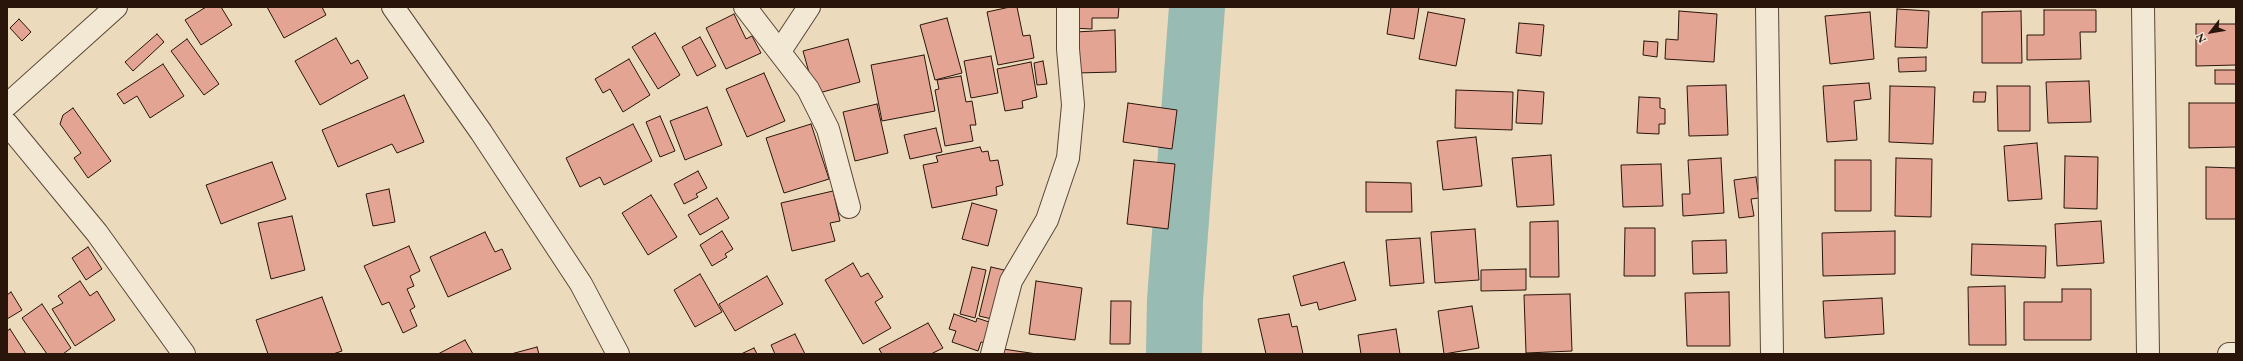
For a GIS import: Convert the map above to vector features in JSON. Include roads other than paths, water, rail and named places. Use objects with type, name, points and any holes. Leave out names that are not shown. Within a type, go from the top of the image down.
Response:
[{"type":"street","points":[[7,105],[116,7]]},
{"type":"street","points":[[393,7],[481,132],[572,271],[618,354]]},
{"type":"street","points":[[745,7],[808,89],[828,129],[849,206]]},
{"type":"street","points":[[780,51],[809,7]]},
{"type":"street","points":[[992,354],[1012,281],[1047,220],[1068,158],[1073,105],[1068,49],[1068,7]]},
{"type":"street","points":[[1767,7],[1772,354]]},
{"type":"street","points":[[2143,7],[2148,354]]},
{"type":"street","points":[[7,124],[97,233],[184,354]]},
{"type":"street","points":[[2229,354],[2236,354]]},
{"type":"waterway","points":[[1174,354],[1175,300],[1197,7]]}]
